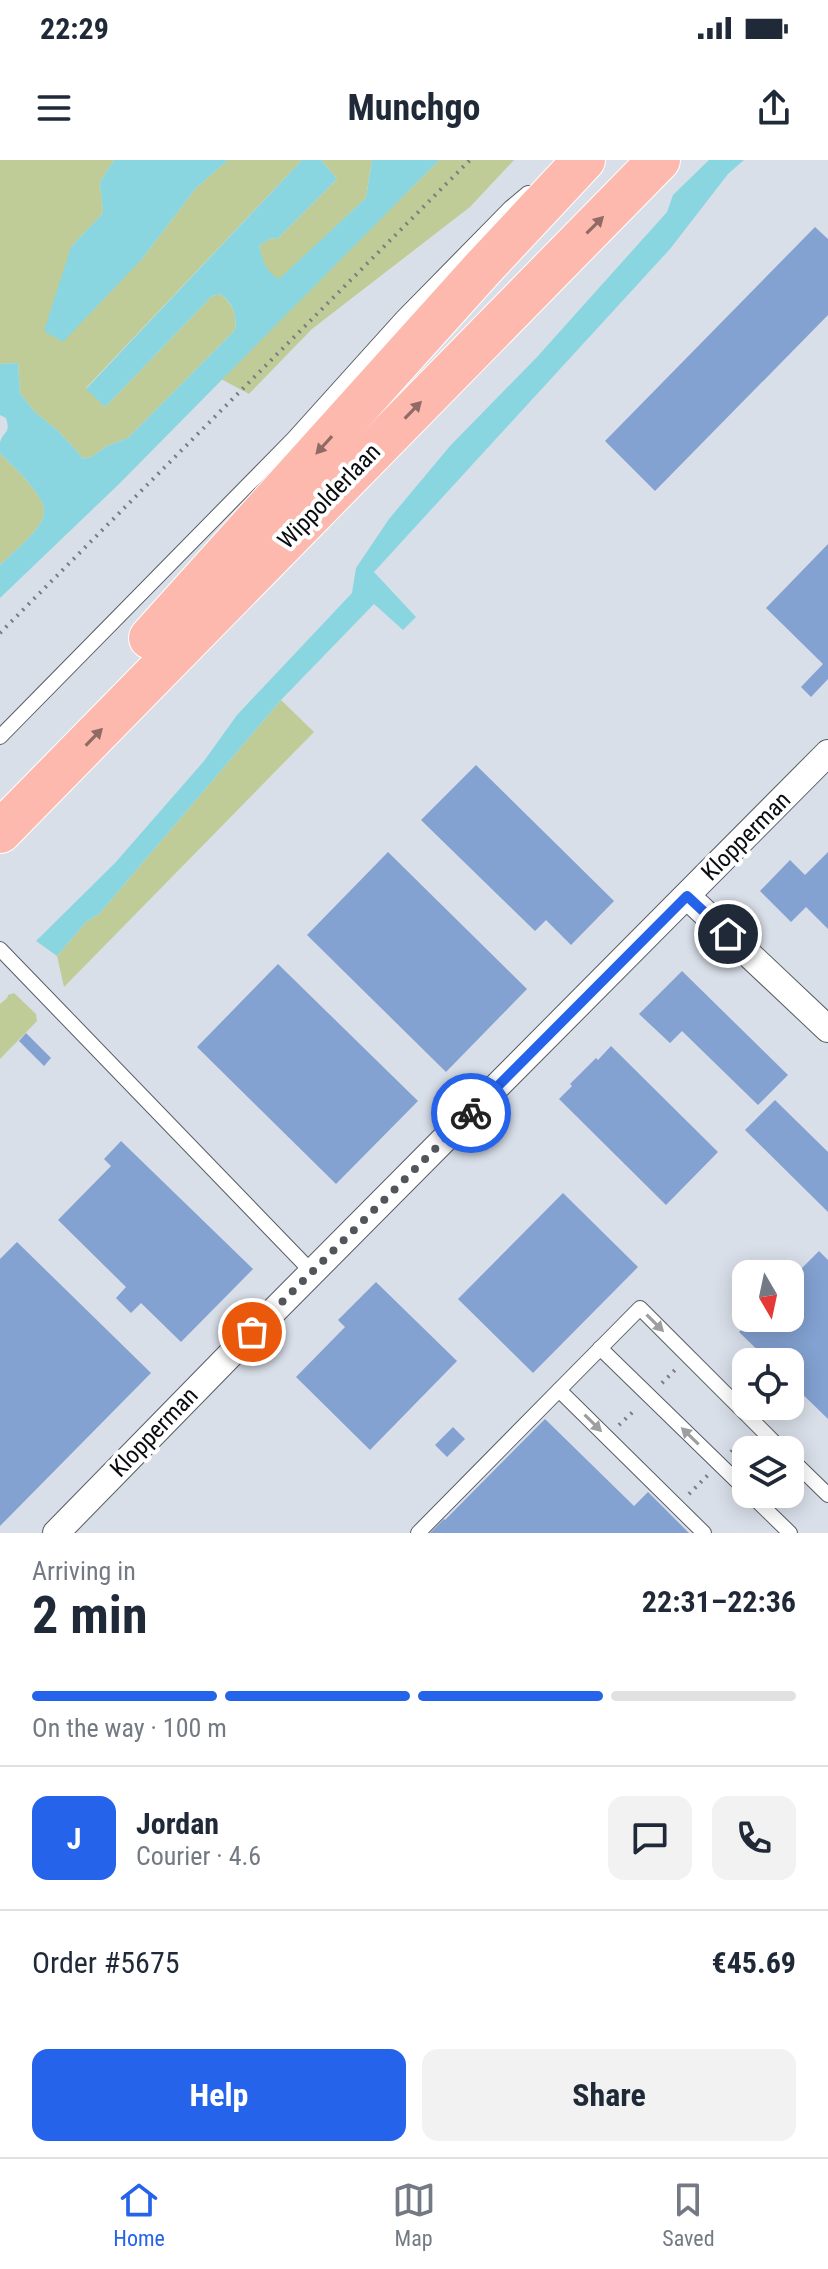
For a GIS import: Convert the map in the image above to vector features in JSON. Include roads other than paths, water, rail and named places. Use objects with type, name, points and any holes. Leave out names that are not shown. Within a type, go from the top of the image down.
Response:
[{"type":"main road","name":"Wippolderlaan","points":[[0,795],[184,602],[584,160]]},
{"type":"main road","name":"Wippolderlaan","points":[[0,832],[659,160]]},
{"type":"street","name":"Klopperman","points":[[56,1533],[828,753]]},
{"type":"street","points":[[687,896],[828,1029]]},
{"type":"lane","points":[[0,737],[293,439],[402,318],[510,208],[569,160]]},
{"type":"lane","points":[[0,949],[312,1272]]},
{"type":"lane","points":[[418,1533],[640,1308],[768,1436]]},
{"type":"lane","points":[[600,1348],[732,1476]]},
{"type":"lane","points":[[559,1390],[704,1533]]},
{"type":"lane","points":[[804,1472],[828,1495]]},
{"type":"lane","points":[[764,1508],[790,1533]]},
{"type":"water","points":[[114,160],[228,160],[196,188],[141,260],[63,342],[44,331],[71,247],[103,213],[100,182]]},
{"type":"water","points":[[302,160],[321,160],[337,179],[277,239],[271,238],[259,246],[263,261],[279,279],[366,198],[372,160],[439,160],[119,484],[0,598],[0,565],[33,534],[44,513],[34,489],[0,453],[0,442],[8,427],[6,418],[0,415],[0,364],[18,363],[20,393],[34,411],[84,459],[128,438],[235,330],[235,314],[228,301],[220,294],[212,296],[105,407],[86,389]]},
{"type":"water","points":[[709,160],[744,160],[728,174],[670,249],[374,572],[416,617],[403,630],[374,604],[281,700],[99,914],[86,922],[57,956],[36,941],[115,863],[204,761],[237,715],[352,593],[356,568],[389,519],[450,446],[537,357],[667,212],[673,195]]}]
